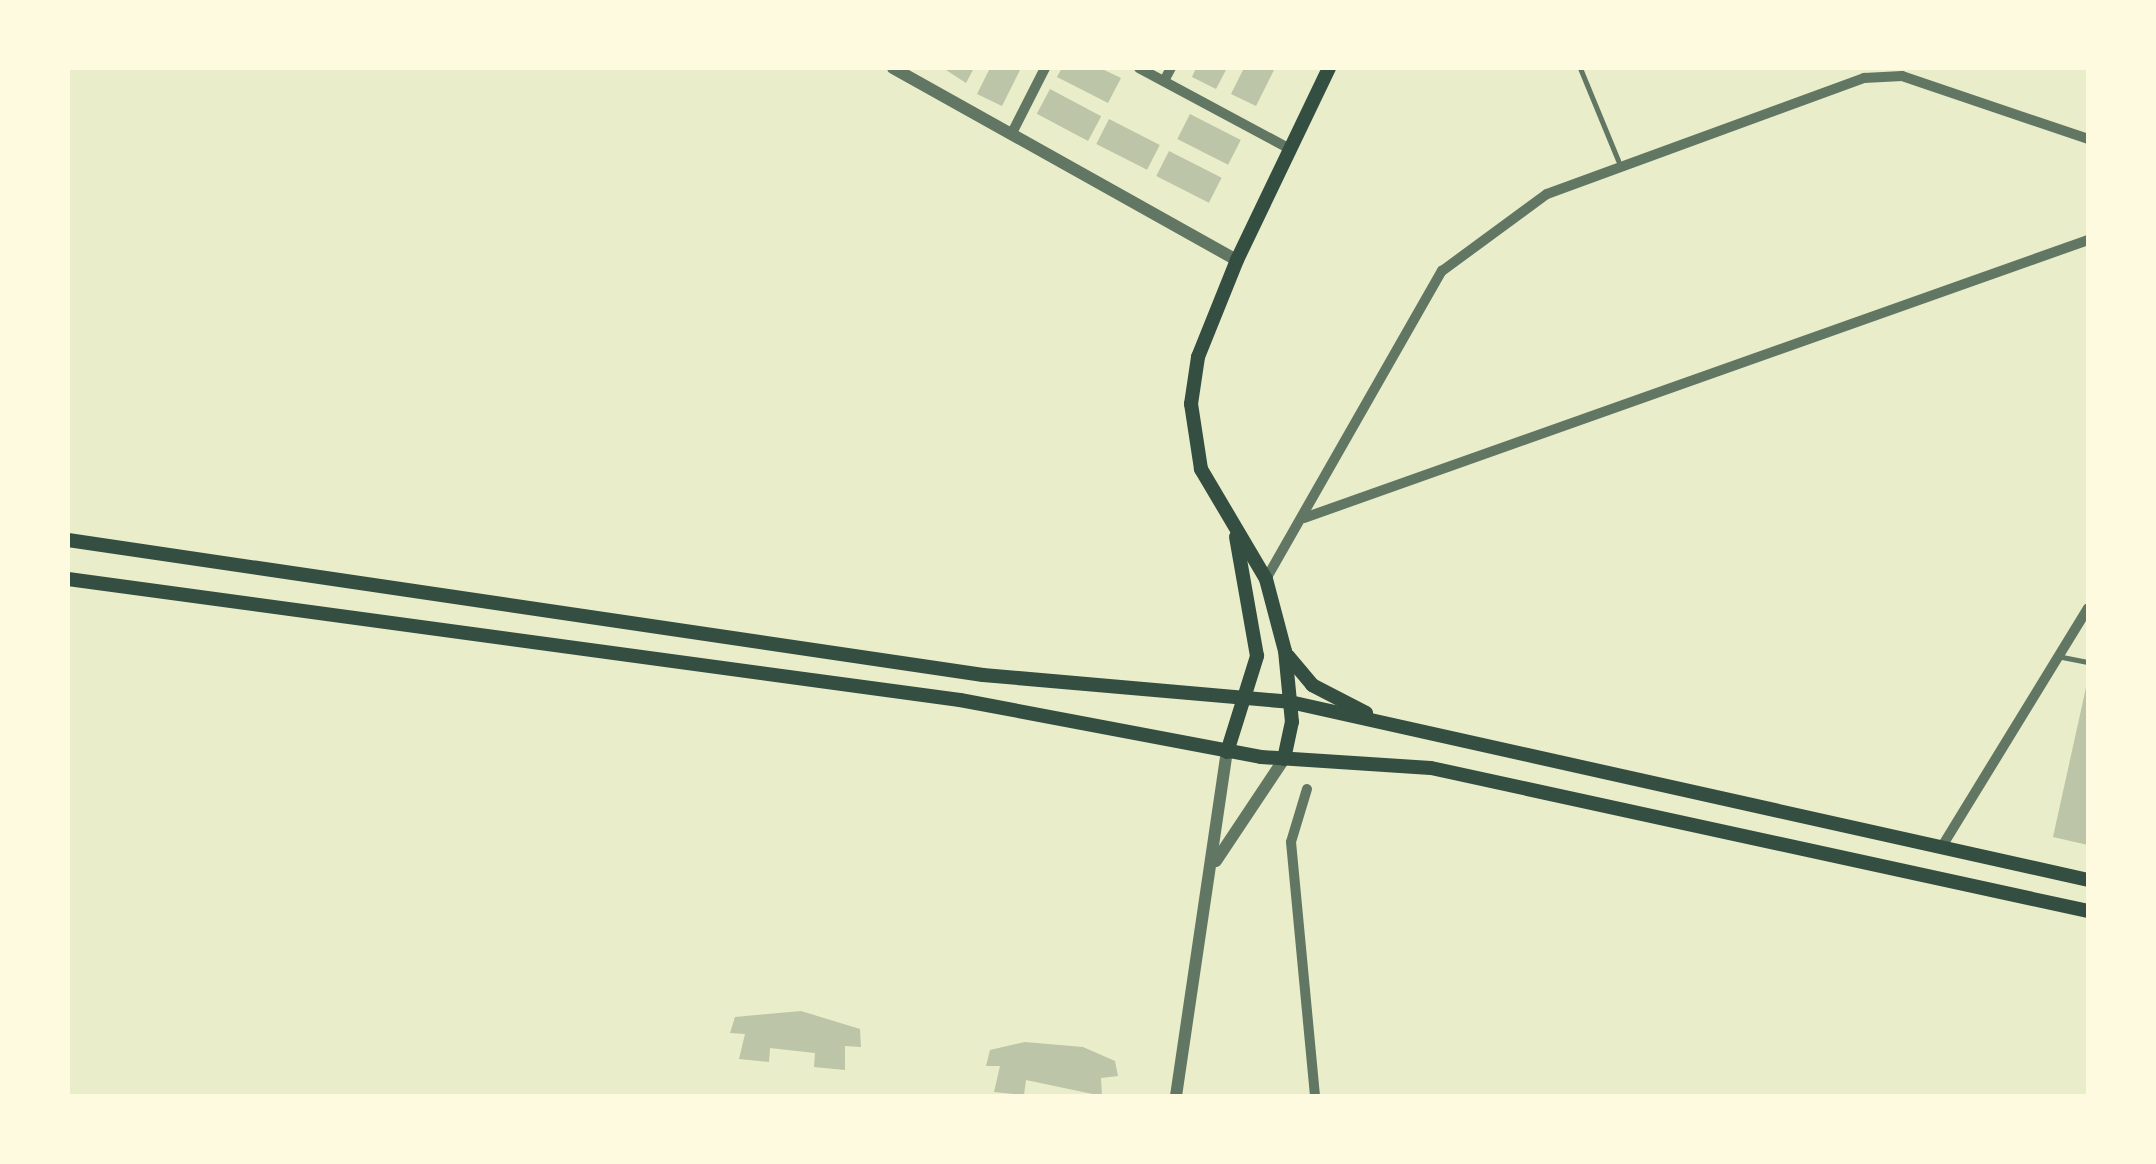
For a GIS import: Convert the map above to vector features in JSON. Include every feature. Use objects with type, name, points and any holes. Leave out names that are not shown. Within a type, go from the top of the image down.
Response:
[{"type":"main road","points":[[1284,759],[1290,702],[1285,651],[1266,579],[1236,537],[1200,469],[1191,404],[1198,357],[1237,260],[1329,68]]},
{"type":"main road","points":[[1227,752],[1258,635],[1236,537]]},
{"type":"main road","points":[[68,540],[982,675],[1290,702],[2088,880]]},
{"type":"main road","points":[[68,579],[960,700],[1227,752],[1431,768],[2088,912]]},
{"type":"main road","points":[[1285,651],[1312,685],[1390,724]]},
{"type":"street","points":[[1012,133],[1044,68]]},
{"type":"street","points":[[1139,68],[1288,148]]},
{"type":"street","points":[[1164,81],[1171,68]]},
{"type":"street","points":[[902,69],[1237,260]]},
{"type":"street","points":[[1266,579],[1442,271],[1510,216],[1618,160],[1824,88],[1902,72],[2088,139]]},
{"type":"street","points":[[1304,518],[2088,240]]},
{"type":"street","points":[[1941,848],[2088,608]]},
{"type":"street","points":[[1176,1096],[1216,861],[1210,817],[1227,752]]},
{"type":"street","points":[[1216,861],[1284,759]]},
{"type":"street","points":[[1307,790],[1291,842],[1315,1096]]},
{"type":"lane","points":[[1580,68],[1618,160]]},
{"type":"lane","points":[[2059,656],[2088,662]]},
{"type":"building","points":[[943,68],[974,68],[966,83]]},
{"type":"building","points":[[990,68],[1021,68],[1002,106],[977,94]]},
{"type":"building","points":[[1062,68],[1100,68],[1121,78],[1108,103],[1057,77]]},
{"type":"building","points":[[1196,68],[1227,68],[1216,89],[1192,77]]},
{"type":"building","points":[[1244,68],[1275,68],[1256,106],[1231,94]]},
{"type":"building","points":[[1050,89],[1101,116],[1088,141],[1037,114]]},
{"type":"building","points":[[1190,114],[1241,140],[1228,165],[1177,139]]},
{"type":"building","points":[[1109,119],[1160,145],[1147,170],[1096,144]]},
{"type":"building","points":[[1169,151],[1222,178],[1209,203],[1156,176]]},
{"type":"building","points":[[2088,684],[2088,845],[2053,837]]},
{"type":"building","points":[[801,1011],[860,1029],[861,1047],[845,1046],[845,1070],[814,1067],[815,1053],[770,1048],[769,1062],[739,1059],[745,1034],[730,1033],[735,1017]]},
{"type":"building","points":[[1025,1042],[1083,1047],[1115,1061],[1118,1076],[1101,1078],[1102,1096],[1026,1080],[1024,1095],[994,1092],[1000,1066],[986,1066],[990,1050]]}]
